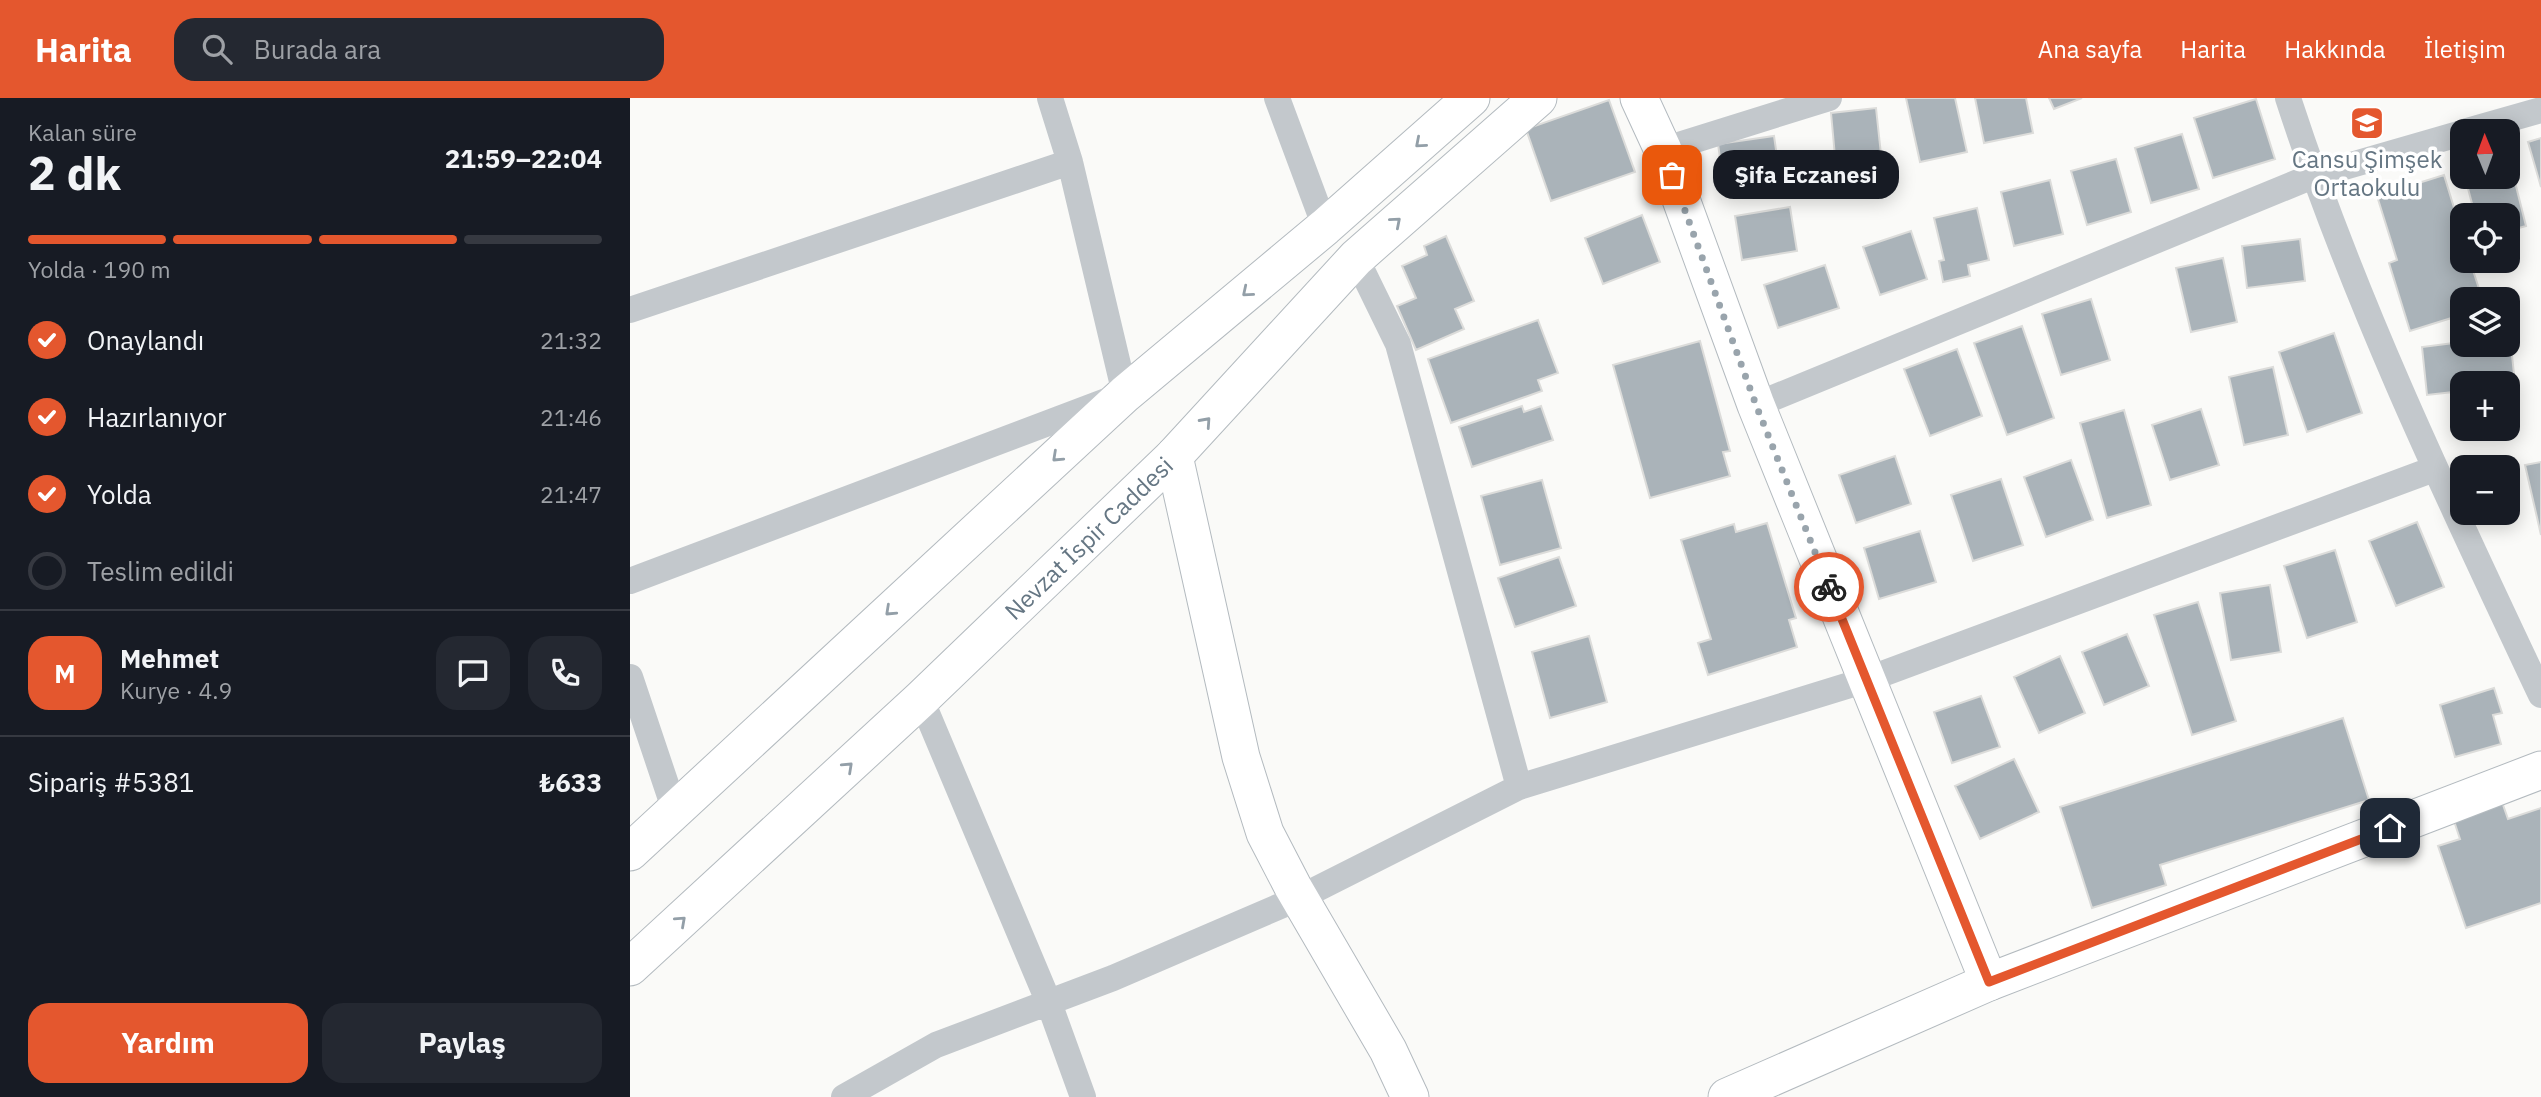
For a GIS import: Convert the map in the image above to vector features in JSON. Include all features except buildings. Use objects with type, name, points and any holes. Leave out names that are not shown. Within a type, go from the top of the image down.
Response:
[{"type":"street","points":[[1050,98],[1070,162],[1125,394]]},
{"type":"street","points":[[1277,98],[1325,227]]},
{"type":"street","points":[[630,852],[1125,394],[1325,227],[1471,98]]},
{"type":"street","name":"Nevzat İspir Caddesi","points":[[630,967],[920,699],[1174,456],[1356,258],[1538,98]]},
{"type":"street","points":[[1639,98],[1663,150],[1756,405],[1989,982]]},
{"type":"street","points":[[1663,150],[1829,98]]},
{"type":"street","points":[[2288,98],[2314,176],[2434,469],[2541,695]]},
{"type":"street","points":[[2510,119],[2541,110]]},
{"type":"street","points":[[1756,405],[2314,176],[2450,136]]},
{"type":"street","points":[[630,310],[1070,162]]},
{"type":"street","points":[[1356,258],[1398,344],[1519,787]]},
{"type":"street","points":[[630,581],[1125,394]]},
{"type":"street","points":[[1174,456],[1241,757],[1265,833],[1299,898],[1388,1050],[1410,1097]]},
{"type":"street","points":[[844,1097],[936,1045],[1112,978],[1299,898],[1519,787],[1866,680],[2434,469]]},
{"type":"street","points":[[630,677],[675,811]]},
{"type":"street","points":[[920,699],[1049,1003],[1083,1097]]},
{"type":"street","points":[[1727,1097],[1989,982],[2541,770]]},
{"type":"way so far","points":[[1672,175],[1756,405],[1829,587]]},
{"type":"place","name":"Cansu Şimşek Ortaokulu","points":[[2367,123]]},
{"type":"place","name":"Şifa Eczanesi","points":[[1672,175]]},
{"type":"route","points":[[1829,587],[1989,982],[2390,828]]}]
